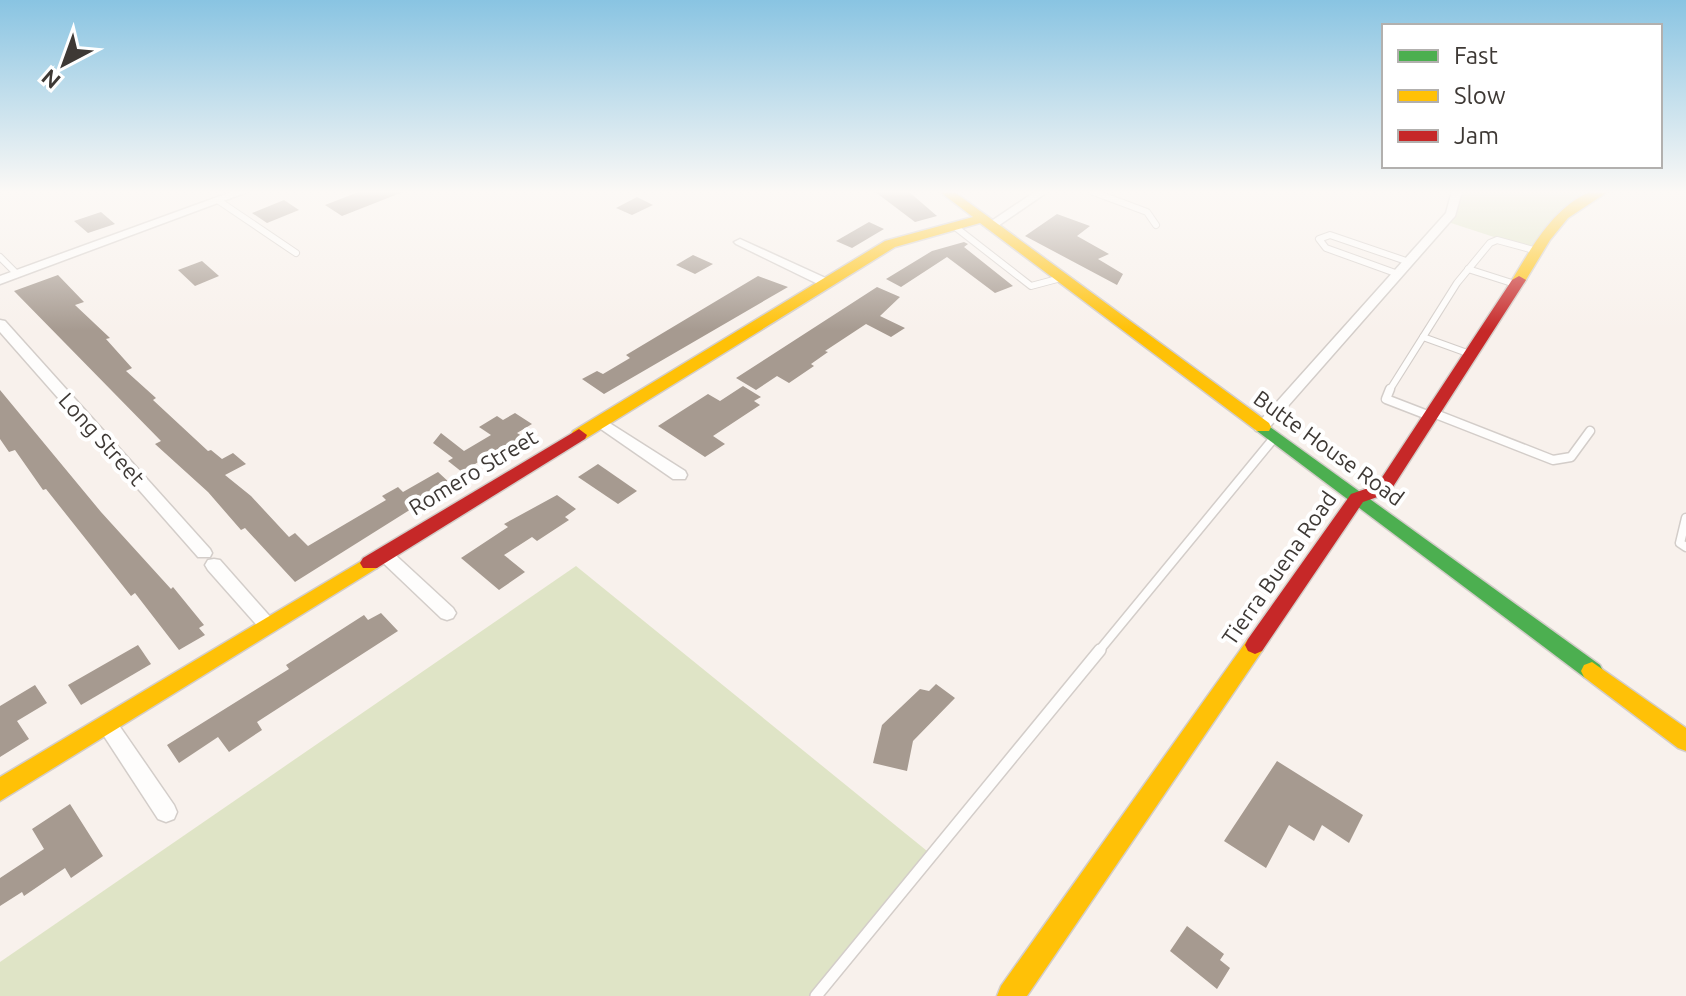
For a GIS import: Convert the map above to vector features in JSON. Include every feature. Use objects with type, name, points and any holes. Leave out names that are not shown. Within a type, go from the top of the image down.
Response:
[{"type":"street","points":[[0,280],[118,237]]},
{"type":"street","name":"Romero Street","points":[[0,790],[890,244],[913,237]]},
{"type":"street","name":"Butte House Road","points":[[1007,237],[1686,741]]},
{"type":"street","points":[[1268,433],[1430,237]]},
{"type":"street","name":"Tierra Buena Road","points":[[1011,996],[1357,498],[1383,489],[1546,237]]},
{"type":"street","points":[[740,242],[826,283]]},
{"type":"street","name":"Long Street","points":[[0,324],[268,626]]},
{"type":"street","points":[[600,422],[679,475]]},
{"type":"street","points":[[384,554],[447,613]]},
{"type":"street","points":[[107,724],[166,812]]},
{"type":"lane","points":[[273,237],[296,253]]},
{"type":"lane","points":[[969,237],[1031,286],[1061,278]]},
{"type":"lane","points":[[1321,237],[1320,242],[1326,248],[1398,274]]},
{"type":"lane","points":[[1329,237],[1359,243],[1409,262]]},
{"type":"lane","points":[[1537,251],[1497,240],[1490,243],[1468,269],[1386,399],[1553,460],[1571,457],[1590,431]]},
{"type":"lane","points":[[0,257],[17,274]]},
{"type":"lane","points":[[1468,269],[1515,284]]},
{"type":"lane","points":[[1423,337],[1471,354]]},
{"type":"lane","points":[[816,996],[1268,433]]},
{"type":"lane","points":[[1686,518],[1680,543],[1686,547]]},
{"type":"green space","points":[[1496,237],[1549,237],[1537,251]]},
{"type":"green space","points":[[576,566],[932,855],[816,996],[0,996],[0,962]]},
{"type":"building","points":[[842,237],[870,237],[852,248],[836,241]]},
{"type":"building","points":[[1028,237],[1080,237],[1109,254],[1098,259],[1123,274],[1117,285]]},
{"type":"building","points":[[964,242],[968,244],[964,247],[1013,286],[995,293],[947,257],[901,287],[886,279],[932,251]]},
{"type":"building","points":[[693,255],[713,264],[695,274],[676,265]]},
{"type":"building","points":[[202,261],[219,276],[195,286],[178,270]]},
{"type":"building","points":[[58,275],[84,302],[75,305],[110,338],[106,339],[132,368],[126,371],[156,398],[153,400],[208,451],[222,459],[233,453],[246,464],[225,475],[251,496],[289,537],[295,533],[308,546],[386,500],[382,496],[398,487],[403,492],[438,472],[451,484],[295,582],[245,528],[241,530],[208,492],[155,444],[161,441],[14,291]]},
{"type":"building","points":[[758,276],[788,287],[604,394],[582,379],[597,371],[603,374],[630,358],[626,355]]},
{"type":"building","points":[[877,287],[900,297],[880,316],[905,328],[891,337],[866,324],[825,351],[828,352],[811,364],[814,366],[789,383],[777,376],[756,390],[736,378]]},
{"type":"building","points":[[743,386],[761,397],[754,401],[760,405],[713,436],[725,444],[705,457],[658,426],[708,394],[720,401]]},
{"type":"building","points":[[0,390],[101,512],[171,589],[173,587],[204,625],[199,628],[205,635],[179,650],[135,593],[131,596],[46,489],[43,490],[15,450],[9,452],[0,439]]},
{"type":"building","points":[[515,413],[532,424],[517,433],[527,439],[512,449],[506,445],[462,472],[448,461],[453,458],[433,443],[441,433],[464,451],[491,435],[479,427],[497,416],[503,420]]},
{"type":"building","points":[[598,464],[637,491],[618,504],[578,477]]},
{"type":"building","points":[[557,495],[576,509],[565,517],[569,520],[537,541],[532,537],[504,555],[525,572],[499,590],[461,558],[508,527],[504,524]]},
{"type":"building","points":[[381,613],[398,631],[257,722],[262,730],[229,752],[218,737],[179,763],[167,745],[289,669],[286,665],[364,615],[368,620]]},
{"type":"building","points":[[138,645],[151,664],[81,705],[68,685]]},
{"type":"building","points":[[936,684],[955,698],[913,741],[907,771],[873,763],[882,725],[920,689],[929,691]]},
{"type":"building","points":[[35,685],[47,703],[17,721],[29,739],[0,757],[0,706]]},
{"type":"building","points":[[1277,761],[1363,815],[1349,843],[1322,825],[1314,841],[1289,825],[1266,868],[1224,841]]},
{"type":"building","points":[[70,804],[103,856],[71,878],[65,868],[24,896],[22,892],[0,906],[0,878],[44,849],[32,829]]},
{"type":"building","points":[[1187,926],[1224,954],[1220,960],[1230,968],[1217,989],[1170,951]]},
{"type":"traffic: fast","points":[[1263,427],[1592,671]]},
{"type":"traffic: slow","points":[[579,435],[890,244],[914,237]]},
{"type":"traffic: slow","points":[[1008,237],[1263,427]]},
{"type":"traffic: slow","points":[[1519,280],[1545,237]]},
{"type":"traffic: slow","points":[[0,790],[370,563]]},
{"type":"traffic: slow","points":[[1011,996],[1255,645]]},
{"type":"traffic: slow","points":[[1592,671],[1686,741]]},
{"type":"traffic: jam","points":[[1255,645],[1357,498],[1383,489],[1519,280]]},
{"type":"traffic: jam","points":[[370,563],[579,435]]}]
